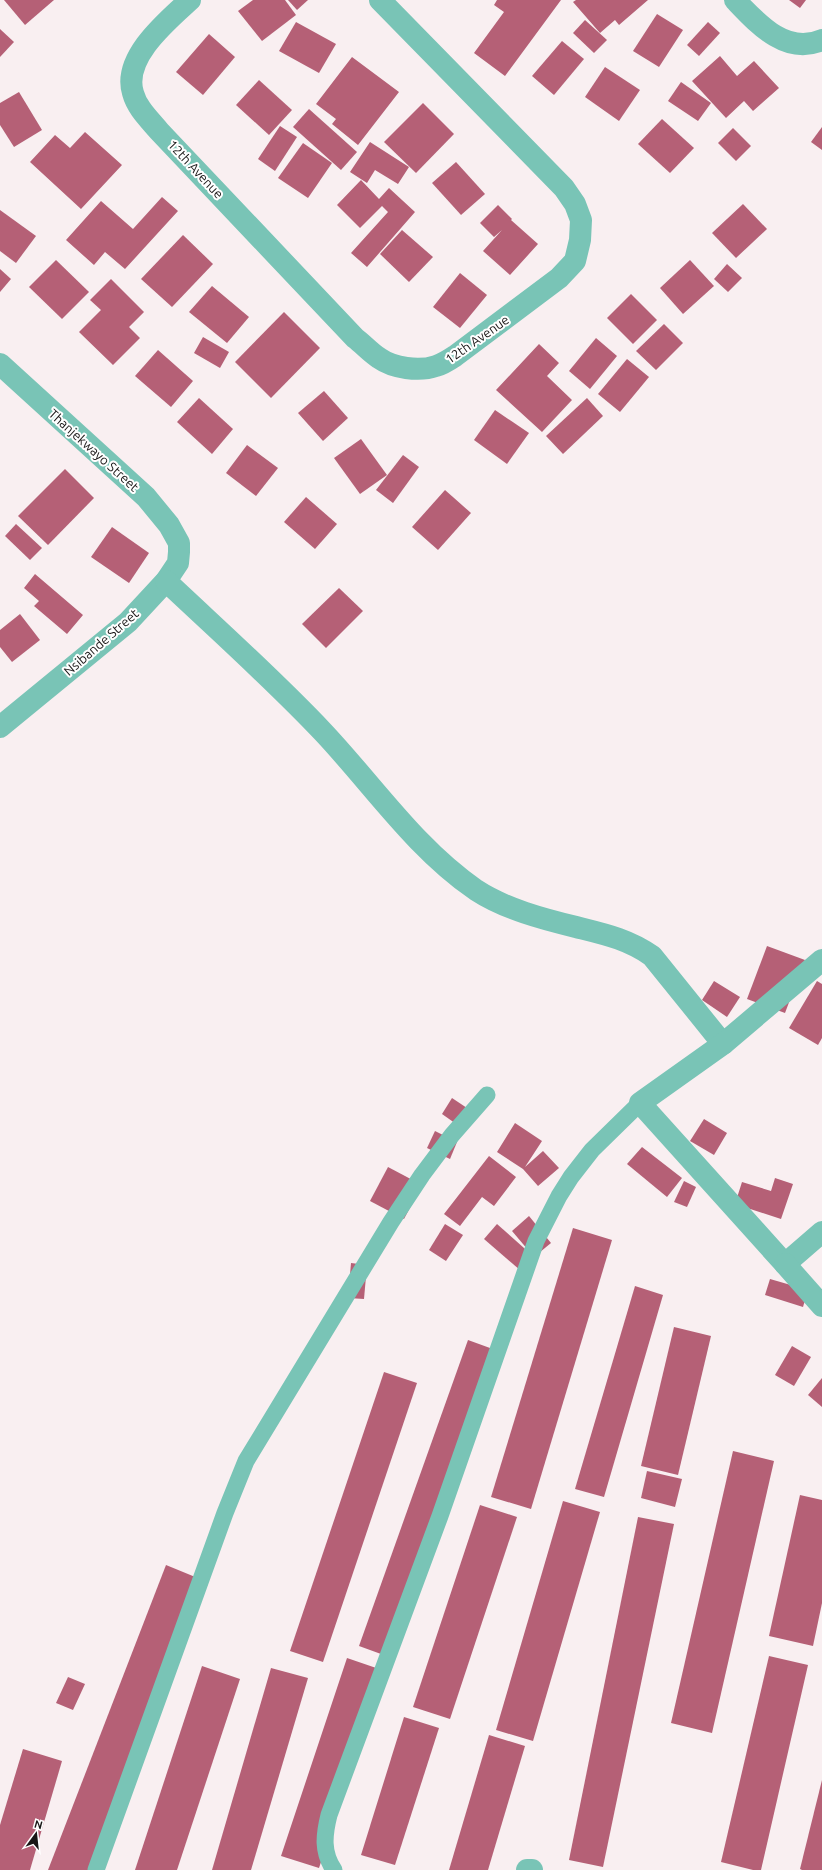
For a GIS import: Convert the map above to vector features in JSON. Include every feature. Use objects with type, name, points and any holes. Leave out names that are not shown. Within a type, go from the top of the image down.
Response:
[{"type":"street","name":"12th Avenue","points":[[190,0],[167,21],[136,59],[130,76],[132,92],[139,106],[159,131],[355,338],[379,359],[393,365],[425,369],[437,366],[455,356],[560,278],[575,261],[580,240],[581,220],[575,204],[564,188],[380,0]]},
{"type":"street","points":[[735,0],[763,28],[780,40],[807,45],[822,40]]},
{"type":"street","name":"Thanjekwayo Street","points":[[0,364],[146,497],[169,525],[179,542]]},
{"type":"street","name":"Nsibande Street","points":[[2,721],[128,622],[166,581],[178,563],[180,552],[179,542]]},
{"type":"street","points":[[166,581],[306,715],[357,770],[400,822],[437,857],[477,890],[501,903],[529,914],[619,938],[637,945],[652,956],[724,1044]]},
{"type":"street","points":[[822,960],[724,1044],[640,1103],[822,1306]]},
{"type":"street","points":[[785,1264],[822,1232]]},
{"type":"street","points":[[527,1870],[532,1870]]},
{"type":"lane","points":[[96,1870],[225,1513],[246,1461],[391,1222],[422,1175],[452,1135],[487,1095]]},
{"type":"lane","points":[[334,1870],[325,1847],[324,1836],[329,1815],[440,1516],[536,1241],[559,1196],[571,1177],[592,1150],[640,1103]]},
{"type":"building","points":[[4,0],[54,0],[25,25]]},
{"type":"building","points":[[253,0],[285,0],[296,15],[262,41],[238,11]]},
{"type":"building","points":[[288,0],[308,0],[297,10]]},
{"type":"building","points":[[497,0],[561,0],[505,76],[474,53],[504,12],[494,5]]},
{"type":"building","points":[[576,0],[648,0],[619,25],[615,20],[600,33],[573,2]]},
{"type":"building","points":[[789,0],[806,0],[800,8]]},
{"type":"building","points":[[657,14],[683,30],[659,67],[633,51]]},
{"type":"building","points":[[585,20],[607,40],[594,53],[573,33]]},
{"type":"building","points":[[296,22],[336,44],[319,73],[279,51]]},
{"type":"building","points":[[708,22],[720,33],[699,56],[687,45]]},
{"type":"building","points":[[0,29],[14,42],[0,57]]},
{"type":"building","points":[[209,34],[235,57],[203,95],[176,72]]},
{"type":"building","points":[[562,41],[584,59],[554,95],[532,76]]},
{"type":"building","points":[[720,56],[737,76],[754,61],[779,88],[753,111],[744,101],[726,118],[692,81]]},
{"type":"building","points":[[352,57],[399,92],[358,145],[332,124],[336,119],[316,104]]},
{"type":"building","points":[[605,67],[640,90],[619,121],[585,97]]},
{"type":"building","points":[[259,80],[292,110],[269,135],[236,105]]},
{"type":"building","points":[[681,82],[711,103],[698,121],[668,101]]},
{"type":"building","points":[[19,92],[42,130],[14,147],[0,125],[0,103]]},
{"type":"building","points":[[423,103],[454,134],[416,173],[384,142]]},
{"type":"building","points":[[309,109],[357,152],[341,170],[293,127]]},
{"type":"building","points":[[662,119],[694,148],[670,173],[638,144]]},
{"type":"building","points":[[280,126],[297,137],[275,171],[258,159]]},
{"type":"building","points":[[822,127],[822,150],[811,142]]},
{"type":"building","points":[[733,128],[751,146],[736,161],[718,143]]},
{"type":"building","points":[[85,132],[122,165],[81,209],[30,162],[55,135],[70,148]]},
{"type":"building","points":[[370,142],[409,167],[398,184],[375,170],[367,183],[350,172]]},
{"type":"building","points":[[303,143],[332,163],[308,198],[278,178]]},
{"type":"building","points":[[456,162],[485,194],[461,215],[432,183]]},
{"type":"building","points":[[361,180],[379,199],[389,188],[415,212],[367,267],[351,253],[388,212],[382,206],[360,228],[337,205]]},
{"type":"building","points":[[162,197],[178,211],[125,269],[105,252],[94,265],[66,240],[101,201],[133,229]]},
{"type":"building","points":[[743,204],[767,229],[736,258],[712,233]]},
{"type":"building","points":[[498,205],[512,219],[511,220],[538,244],[510,275],[483,251],[502,230],[494,237],[480,223]]},
{"type":"building","points":[[0,210],[36,236],[16,263],[0,251]]},
{"type":"building","points":[[402,230],[433,257],[409,282],[380,254]]},
{"type":"building","points":[[183,235],[213,264],[172,307],[141,279]]},
{"type":"building","points":[[56,260],[89,292],[62,319],[29,287]]},
{"type":"building","points":[[690,260],[714,286],[683,314],[660,288]]},
{"type":"building","points":[[727,264],[742,278],[728,292],[714,279]]},
{"type":"building","points":[[0,269],[11,279],[0,292]]},
{"type":"building","points":[[460,273],[487,295],[460,328],[433,307]]},
{"type":"building","points":[[111,279],[144,312],[129,327],[140,338],[113,365],[79,332],[101,310],[90,300]]},
{"type":"building","points":[[212,286],[249,317],[227,343],[189,312]]},
{"type":"building","points":[[631,294],[657,320],[633,344],[607,318]]},
{"type":"building","points":[[284,312],[320,348],[271,398],[235,362]]},
{"type":"building","points":[[664,324],[683,343],[656,370],[636,351]]},
{"type":"building","points":[[203,337],[229,352],[220,368],[194,353]]},
{"type":"building","points":[[596,338],[617,356],[590,389],[569,371]]},
{"type":"building","points":[[539,344],[559,363],[547,376],[572,400],[542,432],[496,390]]},
{"type":"building","points":[[158,350],[193,381],[171,407],[135,376]]},
{"type":"building","points":[[627,359],[649,377],[620,412],[598,394]]},
{"type":"building","points":[[324,391],[348,418],[323,441],[298,413]]},
{"type":"building","points":[[199,398],[233,429],[212,454],[177,422]]},
{"type":"building","points":[[587,398],[603,416],[563,454],[546,436]]},
{"type":"building","points":[[495,410],[529,433],[507,464],[474,440]]},
{"type":"building","points":[[361,439],[387,475],[360,494],[334,458]]},
{"type":"building","points":[[247,445],[278,468],[256,496],[226,473]]},
{"type":"building","points":[[403,455],[419,467],[393,503],[376,490]]},
{"type":"building","points":[[65,469],[94,498],[48,545],[18,516]]},
{"type":"building","points":[[445,490],[471,513],[438,550],[412,527]]},
{"type":"building","points":[[306,497],[337,524],[315,549],[284,522]]},
{"type":"building","points":[[16,524],[42,548],[30,560],[5,536]]},
{"type":"building","points":[[112,527],[149,553],[129,583],[91,557]]},
{"type":"building","points":[[35,574],[83,615],[67,634],[34,606],[39,601],[24,588]]},
{"type":"building","points":[[339,588],[363,611],[326,648],[302,624]]},
{"type":"building","points":[[20,614],[40,640],[12,662],[0,647],[0,630]]},
{"type":"building","points":[[767,946],[805,960],[785,1013],[747,999]]},
{"type":"building","points":[[714,981],[740,997],[727,1017],[702,1000]]},
{"type":"building","points":[[817,981],[822,984],[822,1038],[818,1045],[789,1028]]},
{"type":"building","points":[[452,1098],[470,1110],[459,1126],[442,1114]]},
{"type":"building","points":[[704,1119],[727,1133],[714,1155],[690,1141]]},
{"type":"building","points":[[515,1123],[542,1141],[525,1167],[543,1151],[559,1168],[538,1186],[523,1169],[497,1152]]},
{"type":"building","points":[[435,1131],[457,1142],[450,1159],[427,1148]]},
{"type":"building","points":[[642,1147],[682,1178],[667,1197],[627,1164]]},
{"type":"building","points":[[489,1156],[516,1177],[494,1206],[482,1197],[460,1226],[444,1214]]},
{"type":"building","points":[[388,1167],[422,1185],[404,1219],[370,1201]]},
{"type":"building","points":[[775,1178],[793,1184],[781,1219],[735,1204],[742,1182],[771,1191]]},
{"type":"building","points":[[684,1181],[696,1187],[687,1207],[674,1202]]},
{"type":"building","points":[[529,1216],[551,1243],[534,1257],[512,1231]]},
{"type":"building","points":[[445,1224],[463,1235],[446,1261],[429,1250]]},
{"type":"building","points":[[497,1224],[533,1256],[520,1270],[484,1239]]},
{"type":"building","points":[[573,1228],[612,1240],[531,1509],[491,1497]]},
{"type":"building","points":[[351,1263],[367,1265],[364,1299],[348,1298]]},
{"type":"building","points":[[770,1279],[808,1290],[803,1307],[765,1295]]},
{"type":"building","points":[[635,1286],[663,1295],[604,1497],[575,1489]]},
{"type":"building","points":[[674,1327],[711,1336],[678,1475],[641,1466]]},
{"type":"building","points":[[468,1340],[501,1352],[392,1658],[359,1646]]},
{"type":"building","points":[[792,1346],[811,1357],[794,1386],[775,1375]]},
{"type":"building","points":[[384,1372],[417,1383],[323,1662],[290,1651]]},
{"type":"building","points":[[822,1378],[822,1407],[808,1395]]},
{"type":"building","points":[[733,1451],[774,1461],[712,1733],[671,1723]]},
{"type":"building","points":[[647,1471],[682,1479],[675,1507],[641,1498]]},
{"type":"building","points":[[800,1495],[822,1500],[822,1603],[813,1646],[769,1636]]},
{"type":"building","points":[[563,1501],[600,1512],[533,1741],[496,1730]]},
{"type":"building","points":[[480,1505],[517,1517],[450,1719],[413,1707]]},
{"type":"building","points":[[638,1517],[674,1524],[603,1867],[569,1860]]},
{"type":"building","points":[[166,1565],[205,1581],[93,1870],[48,1870]]},
{"type":"building","points":[[769,1656],[808,1665],[761,1870],[753,1870],[721,1862]]},
{"type":"building","points":[[347,1658],[385,1671],[319,1868],[281,1856]]},
{"type":"building","points":[[202,1666],[240,1679],[177,1870],[135,1870]]},
{"type":"building","points":[[271,1668],[308,1678],[251,1870],[212,1870]]},
{"type":"building","points":[[68,1677],[85,1684],[73,1710],[56,1703]]},
{"type":"building","points":[[404,1717],[439,1728],[395,1865],[361,1855]]},
{"type":"building","points":[[489,1735],[525,1746],[488,1870],[449,1870]]},
{"type":"building","points":[[23,1749],[62,1761],[30,1870],[0,1870],[0,1825]]},
{"type":"building","points":[[822,1780],[822,1870],[802,1870],[800,1869]]}]
